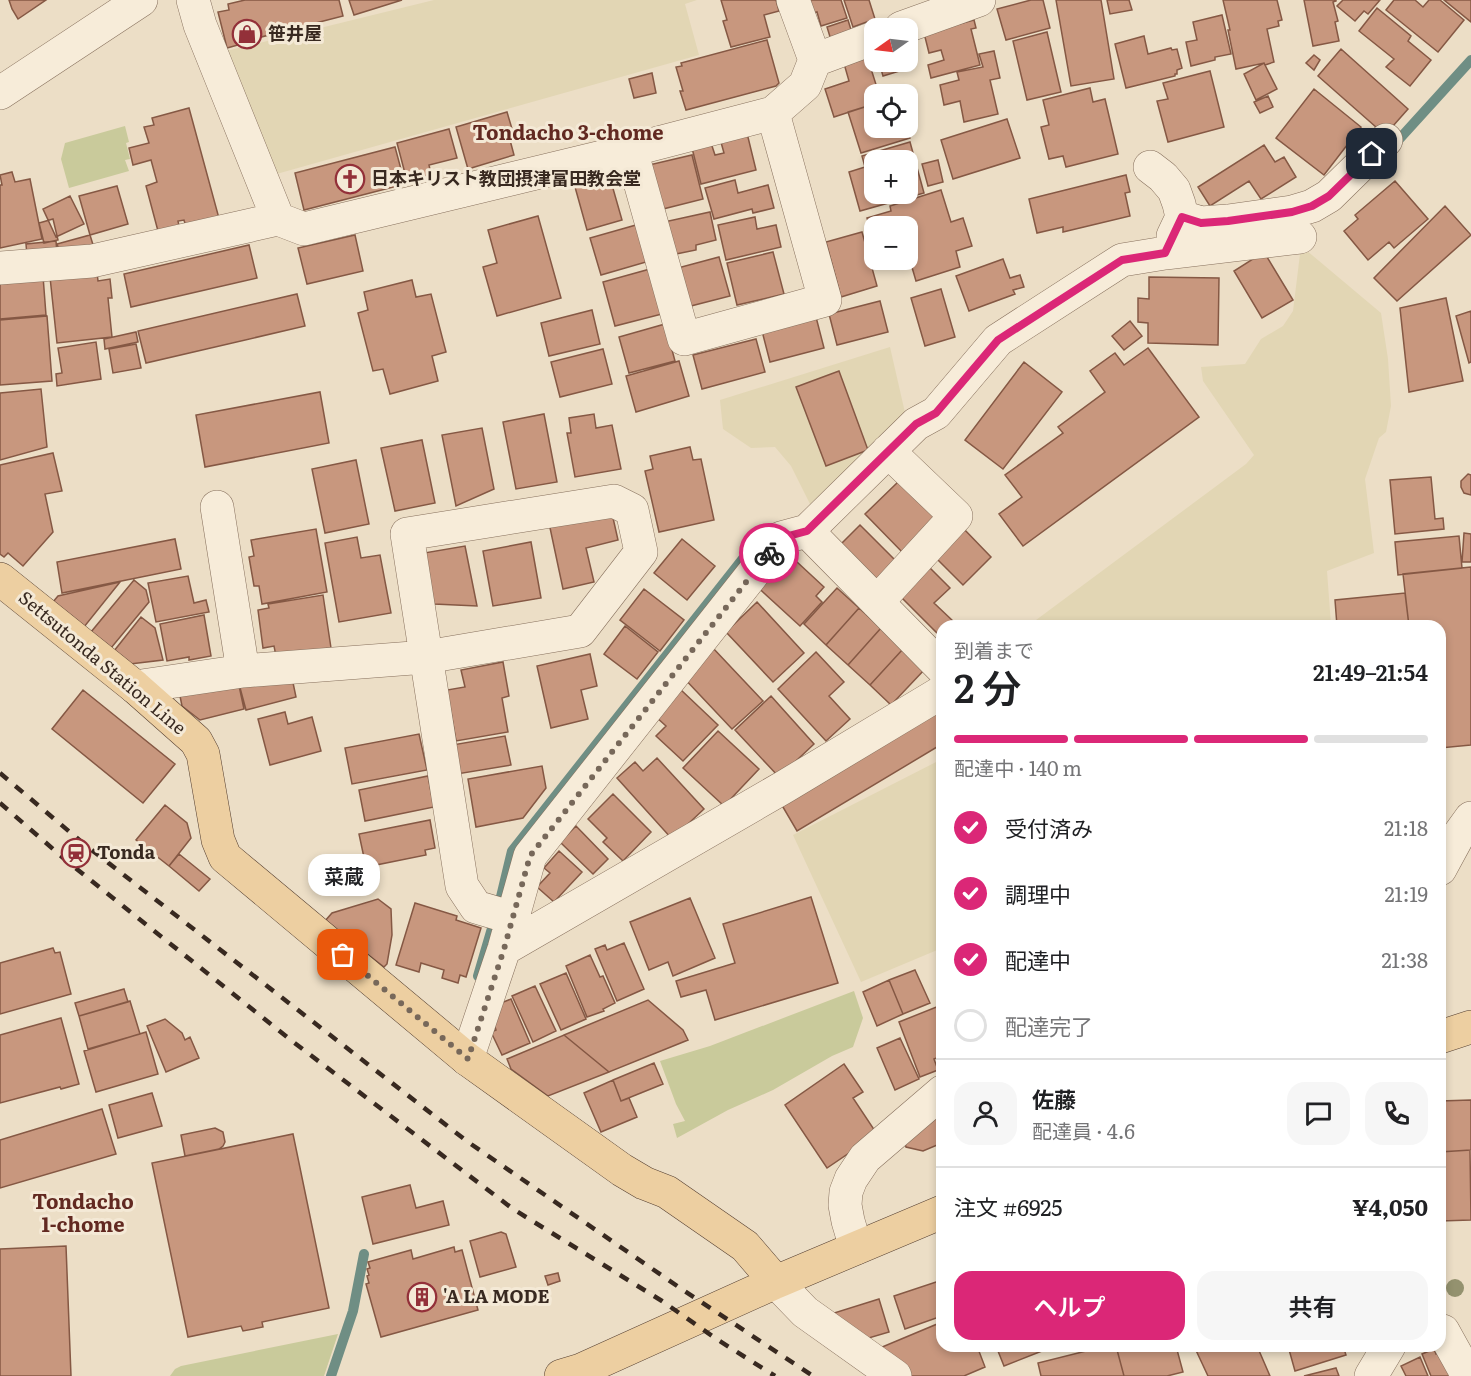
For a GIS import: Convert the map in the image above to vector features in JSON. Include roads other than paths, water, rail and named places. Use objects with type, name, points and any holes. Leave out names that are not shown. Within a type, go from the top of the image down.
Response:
[{"type":"main road","name":"Settsutonda Station Line","points":[[0,579],[135,687],[199,745],[203,754],[218,840],[225,857],[468,1059],[622,1170],[644,1183],[667,1192],[745,1246],[776,1282]]},
{"type":"main road","points":[[1446,1035],[1471,1028]]},
{"type":"main road","points":[[575,1374],[776,1282],[936,1215]]},
{"type":"street","points":[[0,93],[141,0]]},
{"type":"street","points":[[193,0],[200,25],[278,219]]},
{"type":"street","points":[[0,268],[92,261],[278,219],[304,229],[631,150],[773,113],[805,85],[815,60],[793,0]]},
{"type":"street","points":[[918,22],[979,0]]},
{"type":"street","points":[[815,60],[864,42]]},
{"type":"street","points":[[631,150],[684,339],[825,300],[773,113]]},
{"type":"street","points":[[1182,217],[1201,223],[1228,221],[1292,212],[1312,206],[1329,196],[1386,140]]},
{"type":"street","points":[[1150,167],[1174,190],[1182,217],[1165,253]]},
{"type":"street","points":[[468,1059],[504,949],[530,856],[781,538],[807,531],[916,424],[936,413],[998,340],[1122,260],[1300,237]]},
{"type":"street","points":[[877,602],[956,516],[888,452]]},
{"type":"street","points":[[135,687],[243,671],[426,657],[580,631],[641,552],[632,510],[614,501],[407,534],[426,657],[462,886],[476,906],[513,918]]},
{"type":"street","points":[[217,507],[243,671]]},
{"type":"street","points":[[807,531],[936,662]]},
{"type":"street","points":[[504,949],[784,787],[936,696]]},
{"type":"street","points":[[1446,857],[1471,818]]},
{"type":"street","points":[[856,1248],[845,1205],[846,1192],[851,1179],[866,1158],[936,1097]]},
{"type":"street","points":[[776,1282],[805,1312],[895,1376]]},
{"type":"street","points":[[1451,1329],[1468,1376]]},
{"type":"street","points":[[1371,1376],[1385,1352]]},
{"type":"waterway","points":[[1393,146],[1471,60]]},
{"type":"waterway","points":[[500,901],[512,851],[760,537],[771,528]]},
{"type":"waterway","points":[[478,976],[493,925]]},
{"type":"waterway","points":[[331,1376],[353,1311],[364,1254]]},
{"type":"railway","points":[[0,773],[84,844],[468,1142],[813,1376]]},
{"type":"railway","points":[[0,803],[68,862],[292,1041],[513,1209],[662,1301],[775,1376]]},
{"type":"place","name":"笹井屋","points":[[247,34]]},
{"type":"place","name":"日本キリスト教団摂津富田教会堂","points":[[350,179]]},
{"type":"place","name":"Tonda","points":[[76,853]]},
{"type":"place","name":"菜蔵","points":[[343,955]]},
{"type":"place","name":"'A LA MODE","points":[[422,1297]]},
{"type":"district","name":"Tondacho 3-chome","points":[[568,133]]},
{"type":"district","name":"Tondacho 1-chome","points":[[83,1214]]}]
